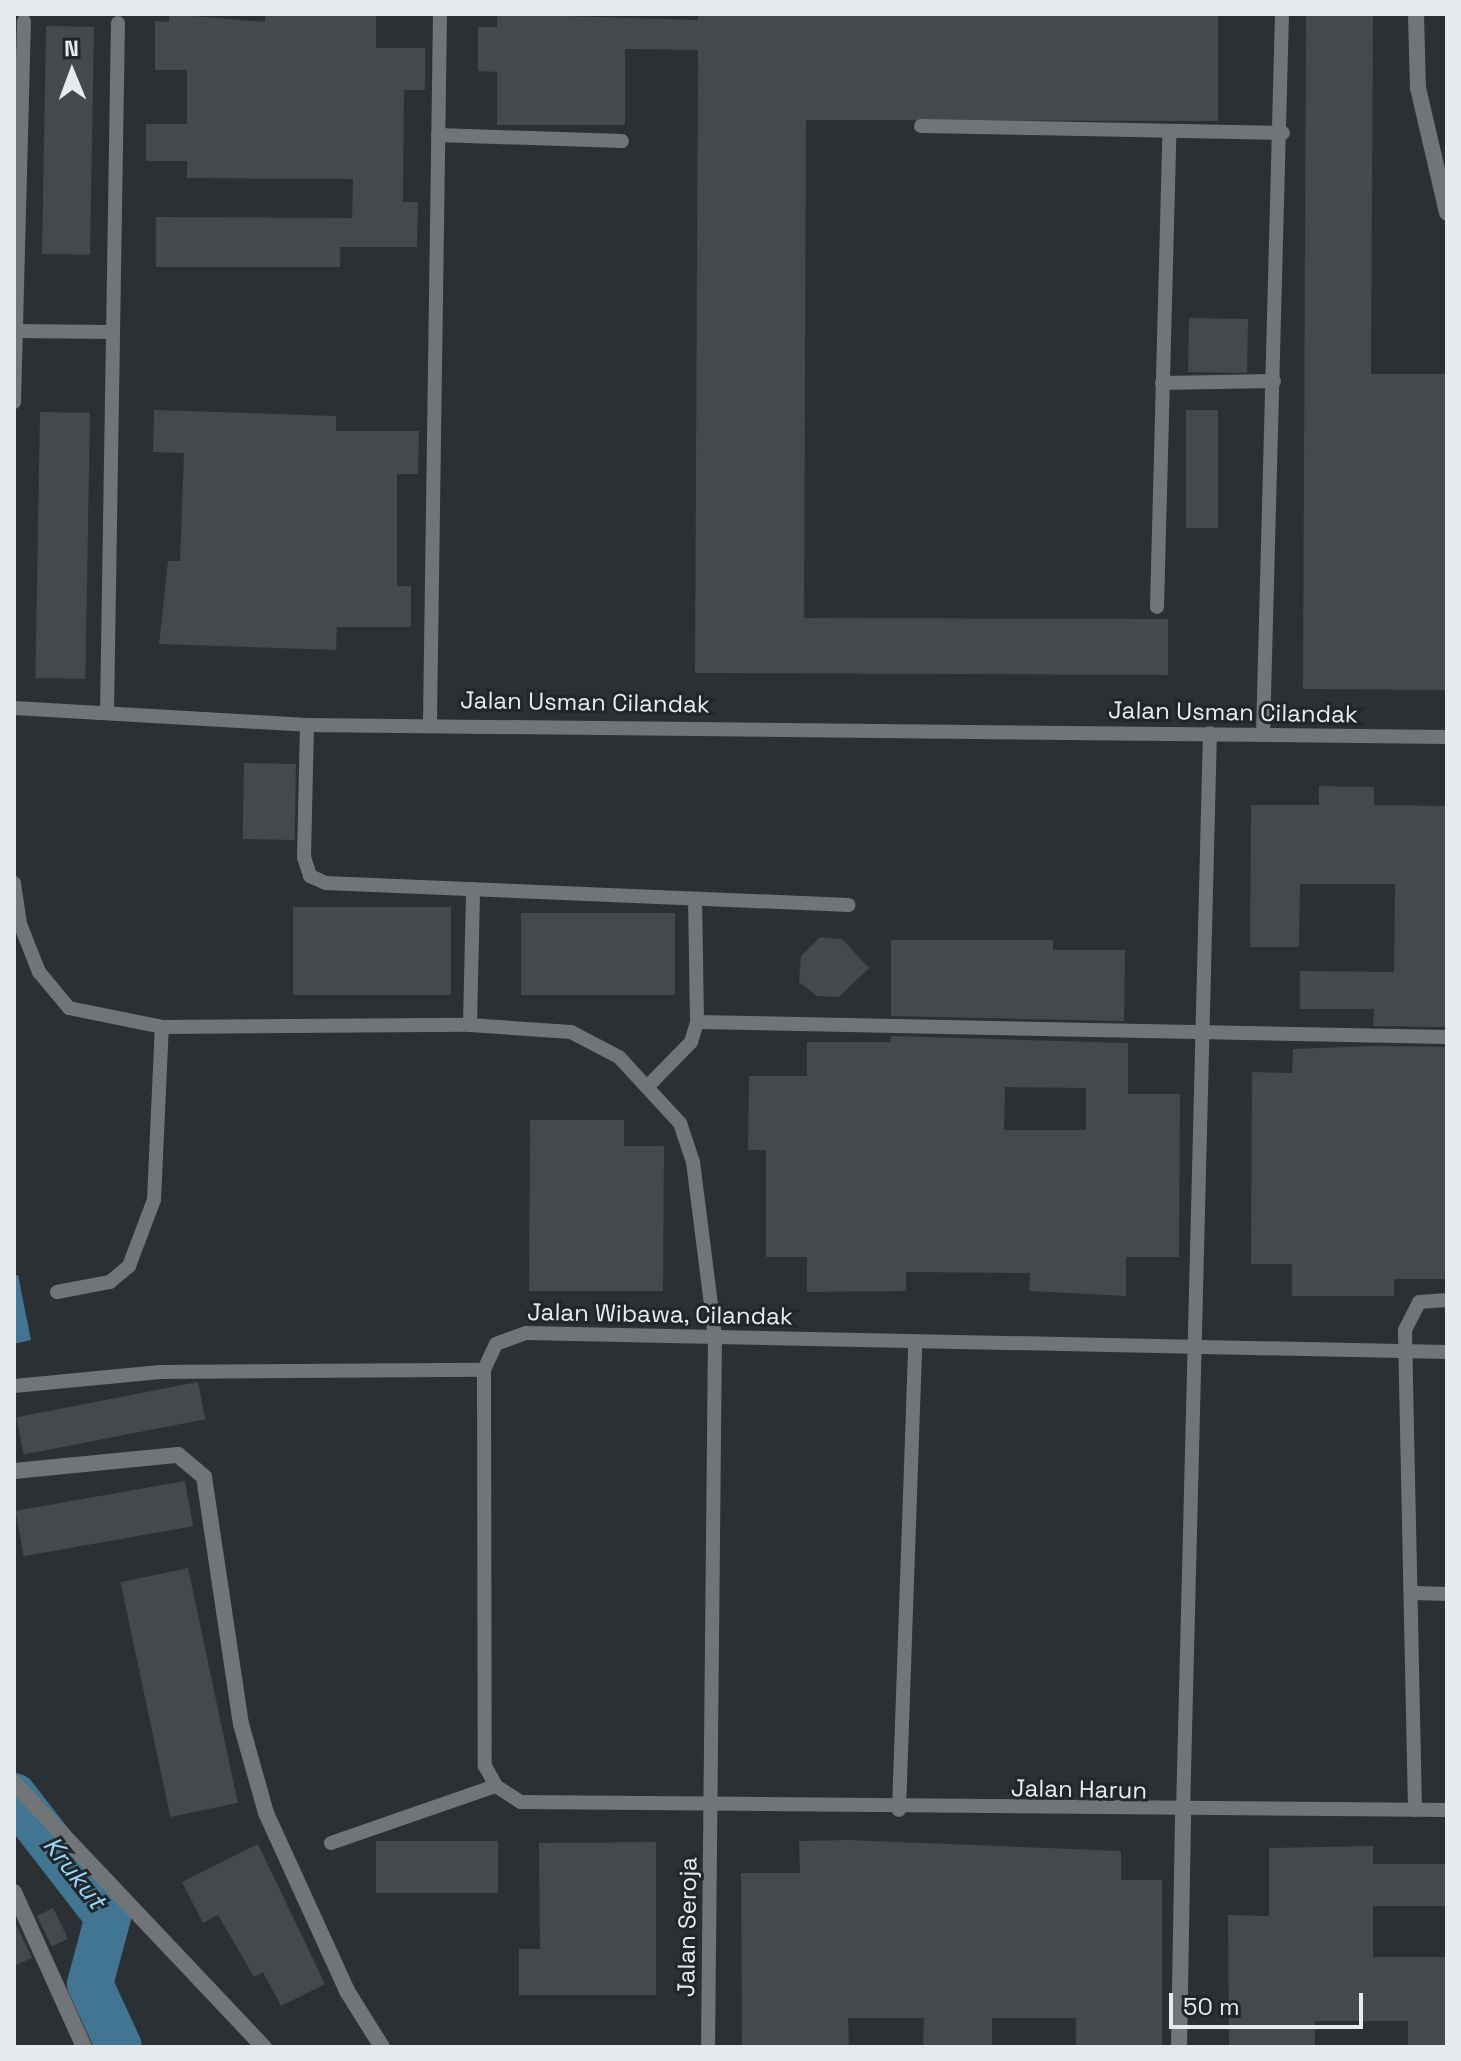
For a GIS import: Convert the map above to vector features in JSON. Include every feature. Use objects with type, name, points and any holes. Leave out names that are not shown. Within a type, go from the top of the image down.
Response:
[{"type":"street","points":[[1416,14],[1418,88],[1447,213]]},
{"type":"street","points":[[14,1471],[178,1455],[204,1477],[241,1724],[266,1813],[347,1991],[382,2047]]},
{"type":"street","points":[[14,1783],[264,2047]]},
{"type":"street","points":[[1179,2047],[1183,1812]]},
{"type":"street","points":[[14,1892],[84,2047]]},
{"type":"lane","name":"Jalan Usman Cilandak","points":[[440,14],[430,721],[1447,737]]},
{"type":"lane","points":[[1263,734],[1283,133],[1282,14]]},
{"type":"lane","points":[[14,402],[24,21]]},
{"type":"lane","points":[[107,713],[109,332],[118,23]]},
{"type":"lane","points":[[921,126],[1169,134],[1283,133]]},
{"type":"lane","points":[[1157,607],[1169,134]]},
{"type":"lane","points":[[438,135],[622,141]]},
{"type":"lane","points":[[17,331],[109,332]]},
{"type":"lane","points":[[1162,383],[1274,381]]},
{"type":"lane","points":[[14,708],[307,725],[430,721]]},
{"type":"lane","points":[[307,725],[310,876],[326,883],[849,905]]},
{"type":"lane","points":[[1183,1812],[1210,733]]},
{"type":"lane","name":"Jalan Seroja","points":[[14,883],[20,924],[39,972],[69,1008],[162,1027],[470,1025],[571,1032],[650,1084],[680,1123],[693,1162],[715,1335],[708,2047]]},
{"type":"lane","points":[[470,1025],[473,889]]},
{"type":"lane","points":[[650,1084],[691,1042],[697,1022],[695,899]]},
{"type":"lane","points":[[697,1022],[1447,1037]]},
{"type":"lane","points":[[57,1292],[110,1282],[129,1266],[154,1200],[162,1027]]},
{"type":"lane","points":[[1415,1810],[1415,1593],[1405,1330],[1419,1302],[1447,1300]]},
{"type":"lane","name":"Jalan Wibawa, Cilandak","points":[[484,1370],[507,1336],[715,1335],[1193,1351],[1447,1352]]},
{"type":"lane","points":[[899,1810],[915,1342]]},
{"type":"lane","points":[[14,1386],[160,1372],[484,1370],[485,1766],[496,1786],[531,1804],[711,1808]]},
{"type":"lane","points":[[1415,1593],[1447,1594]]},
{"type":"lane","points":[[331,1843],[496,1786]]},
{"type":"lane","name":"Jalan Harun","points":[[711,1808],[1183,1812],[1447,1810]]},
{"type":"water","points":[[18,1275],[31,1340],[14,1344],[14,1276]]},
{"type":"building","points":[[169,14],[265,22],[265,14],[376,14],[376,48],[425,48],[425,90],[404,90],[403,202],[418,202],[417,247],[340,247],[340,267],[156,267],[156,217],[352,218],[353,179],[187,178],[187,161],[146,161],[146,124],[187,124],[187,70],[155,70],[155,21],[169,22]]},
{"type":"building","points":[[497,14],[698,20],[698,14],[1218,14],[1218,121],[806,120],[804,618],[1168,619],[1168,675],[695,673],[698,50],[625,49],[625,125],[497,125],[497,72],[478,71],[478,27],[497,27]]},
{"type":"building","points":[[1306,14],[1373,14],[1371,374],[1447,374],[1447,690],[1303,689]]},
{"type":"building","points":[[46,26],[94,27],[90,255],[42,254]]},
{"type":"building","points":[[1189,318],[1248,319],[1247,373],[1188,372]]},
{"type":"building","points":[[154,410],[336,416],[336,431],[419,431],[418,474],[397,474],[397,586],[411,586],[411,627],[337,627],[336,650],[159,644],[168,561],[180,561],[184,453],[153,452]]},
{"type":"building","points":[[1186,410],[1218,410],[1218,528],[1186,528]]},
{"type":"building","points":[[40,412],[90,413],[85,679],[35,678]]},
{"type":"building","points":[[244,763],[296,764],[295,840],[243,839]]},
{"type":"building","points":[[1319,786],[1374,787],[1374,805],[1447,806],[1447,1027],[1373,1026],[1374,1009],[1300,1009],[1300,971],[1394,972],[1395,884],[1300,884],[1299,947],[1250,947],[1251,805],[1319,805]]},
{"type":"building","points":[[293,907],[451,907],[451,995],[293,995]]},
{"type":"building","points":[[521,913],[675,913],[675,995],[521,995]]},
{"type":"building","points":[[820,937],[842,939],[869,968],[839,997],[817,996],[799,982],[801,956]]},
{"type":"building","points":[[891,940],[1053,940],[1053,950],[1125,950],[1124,1021],[891,1016]]},
{"type":"building","points":[[891,1036],[1128,1043],[1128,1094],[1180,1094],[1179,1257],[1126,1257],[1126,1296],[1029,1291],[1030,1273],[906,1272],[906,1291],[807,1292],[807,1257],[766,1257],[766,1150],[748,1150],[749,1076],[807,1076],[807,1042],[891,1042]],"holes":[[[1005,1087],[1086,1088],[1086,1130],[1004,1130]]]},
{"type":"building","points":[[1447,1047],[1447,1279],[1394,1279],[1394,1296],[1292,1296],[1292,1264],[1251,1264],[1252,1072],[1292,1073],[1293,1049]]},
{"type":"building","points":[[530,1120],[624,1120],[624,1146],[664,1146],[663,1291],[529,1291]]},
{"type":"building","points":[[198,1382],[205,1419],[24,1455],[16,1417]]},
{"type":"building","points":[[185,1481],[193,1526],[24,1556],[16,1511]]},
{"type":"building","points":[[188,1568],[238,1803],[170,1817],[121,1582]]},
{"type":"building","points":[[848,1840],[1121,1851],[1121,1880],[1162,1880],[1162,2047],[1076,2047],[1076,2018],[992,2018],[992,2047],[923,2047],[924,2018],[848,2018],[849,2047],[742,2047],[741,1873],[800,1873],[799,1841]]},
{"type":"building","points":[[376,1841],[498,1841],[498,1893],[376,1893]]},
{"type":"building","points":[[656,1842],[656,1995],[519,1995],[519,1949],[540,1949],[539,1843]]},
{"type":"building","points":[[258,1844],[325,1984],[281,2006],[263,1972],[254,1977],[218,1915],[203,1923],[182,1882]]},
{"type":"building","points":[[1373,1846],[1373,1864],[1447,1864],[1447,1906],[1373,1906],[1373,1957],[1447,1957],[1447,2047],[1408,2047],[1408,2021],[1315,2021],[1315,2047],[1229,2047],[1228,1915],[1269,1916],[1269,1848]]},
{"type":"building","points":[[53,1908],[68,1939],[52,1946],[37,1916]]},
{"type":"building","points":[[17,1926],[32,1958],[14,1966],[14,1927]]},
{"type":"waterway","name":"Krukut","points":[[14,1796],[108,1917],[90,1984],[119,2047]]}]
